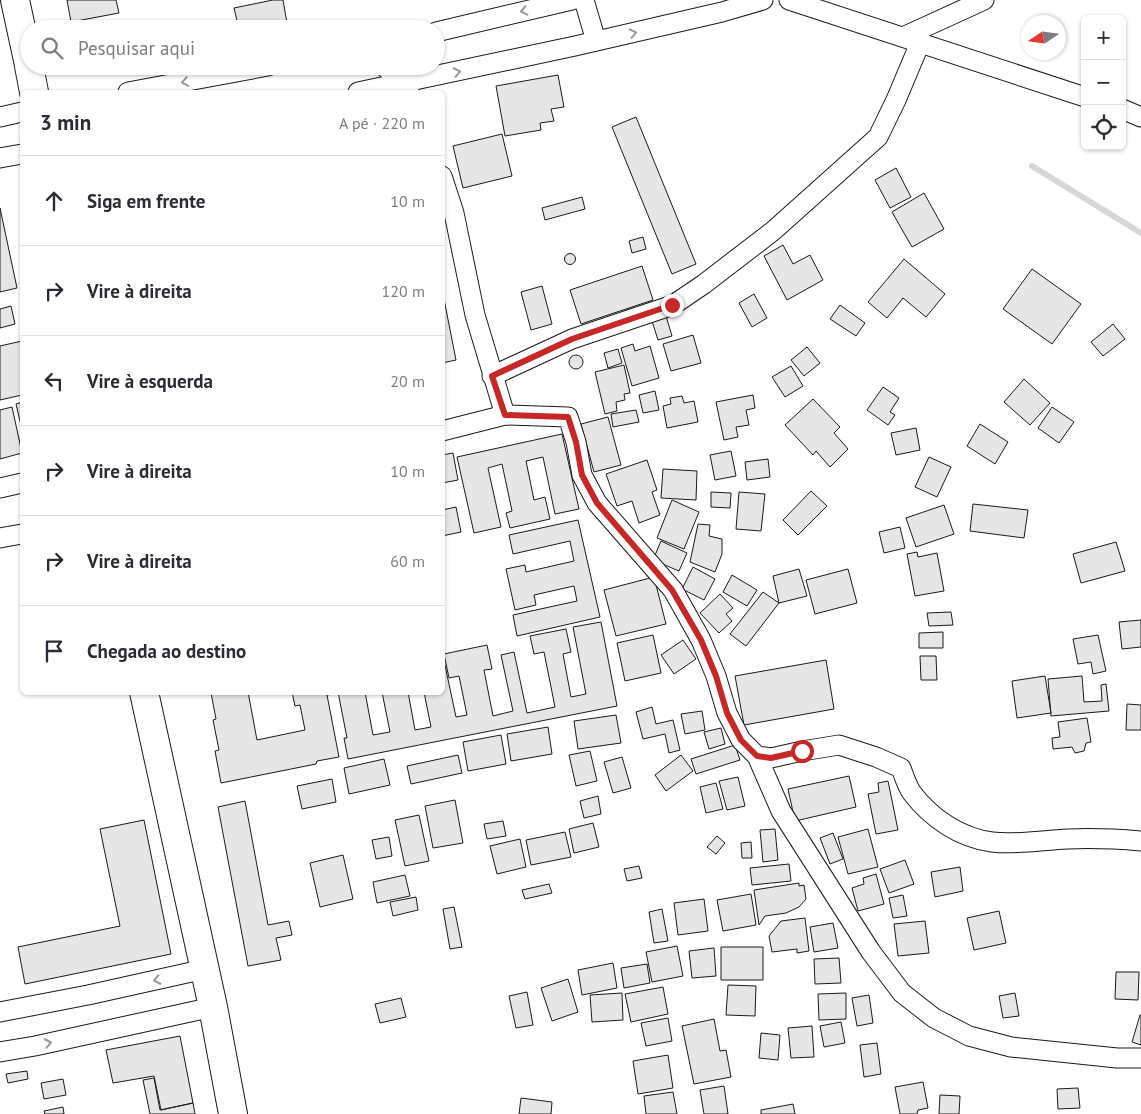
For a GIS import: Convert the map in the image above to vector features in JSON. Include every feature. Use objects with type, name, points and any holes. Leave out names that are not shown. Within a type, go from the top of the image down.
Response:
[{"type":"street","points":[[15,0],[20,23]]},
{"type":"street","points":[[445,30],[572,0]]},
{"type":"street","points":[[584,0],[596,42]]},
{"type":"street","points":[[383,90],[408,88],[722,12],[763,0]]},
{"type":"street","points":[[789,0],[1081,96]]},
{"type":"street","points":[[492,376],[572,339],[672,305],[704,284],[773,231],[878,137],[896,100],[911,40],[984,0]]},
{"type":"street","points":[[31,75],[34,90]]},
{"type":"street","points":[[139,90],[220,75]]},
{"type":"street","points":[[394,75],[408,88]]},
{"type":"street","points":[[1126,111],[1141,117]]},
{"type":"street","points":[[0,117],[20,112]]},
{"type":"street","points":[[0,158],[20,154]]},
{"type":"street","points":[[445,185],[454,213],[476,315],[492,376],[505,415]]},
{"type":"street","points":[[445,430],[505,415],[568,417],[576,442],[582,475],[597,503],[672,590],[701,640],[716,676],[727,713],[741,740],[757,756],[781,810],[871,952],[902,993],[934,1018],[969,1036],[1011,1047],[1118,1058],[1141,1058]]},
{"type":"street","points":[[0,488],[20,483]]},
{"type":"street","points":[[0,538],[20,534]]},
{"type":"street","points":[[145,695],[213,1007],[233,1114]]},
{"type":"street","points":[[757,756],[771,758],[839,745],[876,757],[901,768],[911,791],[929,812],[952,828],[970,837],[992,842],[1068,839],[1141,841]]},
{"type":"street","points":[[0,1012],[88,995],[204,969]]},
{"type":"street","points":[[0,1052],[213,1007]]},
{"type":"building","points":[[67,0],[116,0],[119,13],[82,20],[71,20]]},
{"type":"building","points":[[273,0],[283,0],[286,20],[237,20],[234,8]]},
{"type":"building","points":[[558,75],[564,107],[551,109],[554,121],[540,123],[541,130],[505,136],[496,86]]},
{"type":"building","points":[[636,117],[696,264],[672,274],[612,127]]},
{"type":"building","points":[[502,134],[512,176],[463,188],[453,146]]},
{"type":"building","points":[[896,168],[911,197],[890,208],[875,180]]},
{"type":"building","points":[[924,193],[944,229],[912,247],[892,212]]},
{"type":"building","points":[[582,197],[585,209],[545,220],[542,208]]},
{"type":"building","points":[[0,208],[17,288],[0,292]]},
{"type":"building","points":[[643,237],[646,249],[632,253],[629,241]]},
{"type":"building","points":[[783,245],[793,264],[810,255],[823,280],[787,300],[764,256]]},
{"type":"building","points":[[568,254],[572,254],[575,259],[574,263],[568,264],[565,261],[565,257]]},
{"type":"building","points":[[904,259],[945,294],[926,317],[903,298],[887,318],[868,302]]},
{"type":"building","points":[[642,266],[653,300],[581,324],[570,290]]},
{"type":"building","points":[[1032,269],[1081,304],[1052,344],[1003,309]]},
{"type":"building","points":[[542,286],[552,324],[531,330],[521,292]]},
{"type":"building","points":[[754,294],[767,318],[752,327],[739,303]]},
{"type":"building","points":[[445,304],[456,360],[445,362]]},
{"type":"building","points":[[840,305],[865,323],[856,336],[830,319]]},
{"type":"building","points":[[11,306],[15,324],[0,328],[0,309]]},
{"type":"building","points":[[666,316],[672,336],[658,340],[652,321]]},
{"type":"building","points":[[1113,324],[1125,339],[1103,356],[1091,342]]},
{"type":"building","points":[[693,335],[701,363],[671,371],[663,344]]},
{"type":"building","points":[[20,341],[20,395],[0,400],[0,346]]},
{"type":"building","points":[[633,344],[635,351],[650,346],[659,378],[632,386],[621,348]]},
{"type":"building","points":[[807,347],[820,363],[804,376],[791,360]]},
{"type":"building","points":[[618,349],[622,363],[608,368],[604,353]]},
{"type":"building","points":[[573,355],[579,355],[583,362],[579,369],[573,369],[569,365],[569,359]]},
{"type":"building","points":[[624,365],[630,393],[624,394],[625,400],[616,402],[617,411],[605,414],[595,372]]},
{"type":"building","points":[[791,366],[803,386],[785,397],[772,377]]},
{"type":"building","points":[[1024,379],[1050,403],[1030,425],[1004,402]]},
{"type":"building","points":[[883,387],[899,398],[890,412],[895,415],[888,425],[867,410]]},
{"type":"building","points":[[655,391],[659,410],[643,413],[639,395]]},
{"type":"building","points":[[753,395],[755,408],[746,410],[749,425],[736,427],[738,437],[724,440],[716,402]]},
{"type":"building","points":[[682,396],[684,403],[694,401],[698,422],[667,428],[663,406],[671,404],[670,398]]},
{"type":"building","points":[[813,399],[840,427],[834,433],[848,449],[830,467],[816,451],[813,455],[785,425]]},
{"type":"building","points":[[20,403],[20,421],[16,404]]},
{"type":"building","points":[[12,407],[20,444],[20,454],[0,459],[0,410]]},
{"type":"building","points":[[1052,407],[1074,422],[1059,443],[1038,428]]},
{"type":"building","points":[[636,410],[639,422],[613,427],[611,414]]},
{"type":"building","points":[[608,417],[621,465],[594,472],[581,424]]},
{"type":"building","points":[[980,424],[1008,442],[995,464],[967,446]]},
{"type":"building","points":[[916,428],[920,450],[896,455],[891,433]]},
{"type":"building","points":[[562,434],[579,509],[555,514],[543,457],[526,461],[534,500],[545,497],[550,519],[510,528],[506,513],[512,511],[502,464],[488,468],[501,527],[474,533],[457,457]]},
{"type":"building","points":[[731,451],[736,476],[715,480],[710,455]]},
{"type":"building","points":[[453,453],[458,480],[445,482],[445,454]]},
{"type":"building","points":[[929,457],[951,467],[937,497],[915,487]]},
{"type":"building","points":[[768,459],[770,477],[747,480],[745,462]]},
{"type":"building","points":[[647,460],[657,490],[652,492],[660,515],[639,523],[632,501],[617,506],[606,474]]},
{"type":"building","points":[[663,469],[697,471],[696,500],[661,498]]},
{"type":"building","points":[[811,491],[827,506],[798,535],[783,520]]},
{"type":"building","points":[[711,492],[731,493],[730,508],[711,507]]},
{"type":"building","points":[[739,492],[765,494],[761,531],[736,529]]},
{"type":"building","points":[[672,500],[699,512],[684,549],[657,538]]},
{"type":"building","points":[[973,504],[1028,510],[1024,538],[970,531]]},
{"type":"building","points":[[944,505],[954,534],[916,547],[906,518]]},
{"type":"building","points":[[456,507],[461,532],[445,535],[445,509]]},
{"type":"building","points":[[578,520],[600,617],[517,636],[513,615],[577,601],[574,586],[534,595],[536,605],[515,610],[506,569],[525,565],[526,572],[574,561],[570,541],[513,554],[509,535]]},
{"type":"building","points":[[698,524],[710,525],[709,536],[722,539],[722,554],[715,572],[690,562]]},
{"type":"building","points":[[900,527],[905,548],[884,553],[879,532]]},
{"type":"building","points":[[661,541],[687,553],[679,571],[653,560]]},
{"type":"building","points":[[1116,542],[1125,571],[1081,583],[1073,554]]},
{"type":"building","points":[[917,552],[918,557],[937,553],[944,591],[915,596],[907,554]]},
{"type":"building","points":[[693,567],[715,579],[704,600],[682,589]]},
{"type":"building","points":[[799,569],[807,596],[779,603],[773,576]]},
{"type":"building","points":[[848,569],[857,603],[815,614],[806,580]]},
{"type":"building","points":[[732,575],[757,590],[747,606],[723,592]]},
{"type":"building","points":[[654,577],[666,624],[616,636],[604,590]]},
{"type":"building","points":[[763,592],[779,603],[746,646],[730,634]]},
{"type":"building","points":[[720,594],[733,608],[726,614],[732,621],[719,633],[700,613]]},
{"type":"building","points":[[951,612],[953,625],[929,626],[927,613]]},
{"type":"building","points":[[1141,620],[1141,647],[1122,649],[1119,622]]},
{"type":"building","points":[[601,622],[617,706],[348,759],[344,738],[347,738],[339,695],[366,695],[373,735],[390,732],[383,695],[409,695],[415,730],[431,727],[425,695],[445,695],[445,665],[456,717],[467,715],[459,676],[449,678],[445,654],[487,645],[492,669],[484,670],[493,716],[513,711],[501,655],[514,652],[527,713],[555,707],[544,652],[534,654],[530,636],[566,629],[571,652],[563,654],[571,697],[586,694],[573,627]]},
{"type":"building","points":[[943,632],[943,648],[919,648],[919,633]]},
{"type":"building","points":[[653,635],[661,673],[625,681],[617,643]]},
{"type":"building","points":[[1098,635],[1106,671],[1093,674],[1091,662],[1078,664],[1073,639]]},
{"type":"building","points":[[683,640],[696,659],[674,674],[661,655]]},
{"type":"building","points":[[920,656],[936,656],[937,680],[921,680]]},
{"type":"building","points":[[826,660],[834,709],[744,725],[735,676]]},
{"type":"building","points":[[1045,676],[1051,713],[1017,718],[1012,681]]},
{"type":"building","points":[[1082,676],[1084,702],[1102,701],[1101,685],[1106,684],[1109,711],[1051,716],[1048,679]]},
{"type":"building","points":[[211,695],[249,695],[257,740],[305,730],[300,705],[295,706],[293,695],[327,695],[339,757],[317,761],[316,764],[221,783],[215,751],[219,750],[213,720],[216,719]]},
{"type":"building","points":[[1127,704],[1141,705],[1141,730],[1126,730]]},
{"type":"building","points":[[652,707],[656,724],[673,720],[680,750],[669,753],[665,734],[643,739],[636,712]]},
{"type":"building","points":[[702,711],[705,730],[685,734],[681,714]]},
{"type":"building","points":[[616,715],[621,743],[578,749],[574,721]]},
{"type":"building","points":[[1087,718],[1091,742],[1086,743],[1084,751],[1075,753],[1072,747],[1053,749],[1052,738],[1060,737],[1058,722]]},
{"type":"building","points":[[548,727],[552,754],[511,761],[507,734]]},
{"type":"building","points":[[721,728],[725,744],[709,749],[704,732]]},
{"type":"building","points":[[501,735],[506,764],[468,771],[463,742]]},
{"type":"building","points":[[735,745],[740,760],[696,774],[691,759]]},
{"type":"building","points":[[590,751],[597,781],[576,786],[569,755]]},
{"type":"building","points":[[458,755],[462,773],[411,784],[407,766]]},
{"type":"building","points":[[681,755],[693,771],[666,791],[655,775]]},
{"type":"building","points":[[622,757],[631,788],[613,793],[604,762]]},
{"type":"building","points":[[384,759],[390,785],[349,794],[344,768]]},
{"type":"building","points":[[849,776],[856,807],[795,821],[788,789]]},
{"type":"building","points":[[738,777],[745,806],[727,810],[719,781]]},
{"type":"building","points":[[332,779],[336,802],[302,809],[297,786]]},
{"type":"building","points":[[888,781],[898,830],[876,834],[868,794],[879,792],[878,783]]},
{"type":"building","points":[[716,783],[723,809],[706,813],[700,787]]},
{"type":"building","points":[[598,796],[601,814],[584,818],[580,801]]},
{"type":"building","points":[[455,800],[463,843],[433,848],[425,806]]},
{"type":"building","points":[[245,801],[268,925],[289,921],[292,935],[276,938],[281,960],[248,966],[218,807]]},
{"type":"building","points":[[419,815],[429,861],[405,866],[395,820]]},
{"type":"building","points":[[144,820],[171,954],[25,984],[18,947],[120,926],[100,829]]},
{"type":"building","points":[[503,821],[506,836],[487,839],[484,824]]},
{"type":"building","points":[[593,823],[599,847],[574,853],[569,829]]},
{"type":"building","points":[[775,829],[778,860],[763,862],[760,830]]},
{"type":"building","points":[[868,829],[878,867],[848,874],[838,837]]},
{"type":"building","points":[[565,832],[571,857],[531,865],[526,840]]},
{"type":"building","points":[[833,833],[843,859],[830,864],[820,838]]},
{"type":"building","points":[[717,836],[725,843],[716,854],[707,847]]},
{"type":"building","points":[[389,837],[392,856],[376,859],[372,840]]},
{"type":"building","points":[[520,839],[526,867],[497,874],[490,846]]},
{"type":"building","points":[[751,842],[752,858],[742,858],[741,843]]},
{"type":"building","points":[[343,855],[353,899],[320,907],[310,863]]},
{"type":"building","points":[[905,860],[914,884],[889,893],[880,869]]},
{"type":"building","points":[[789,864],[791,881],[752,885],[750,868]]},
{"type":"building","points":[[639,866],[642,878],[627,881],[624,869]]},
{"type":"building","points":[[960,867],[963,891],[935,897],[931,872]]},
{"type":"building","points":[[876,874],[884,904],[858,911],[852,888],[864,884],[863,878]]},
{"type":"building","points":[[405,875],[410,896],[377,903],[373,882]]},
{"type":"building","points":[[799,883],[799,886],[804,885],[806,899],[799,907],[786,913],[765,916],[759,925],[754,890]]},
{"type":"building","points":[[549,884],[552,893],[525,899],[522,890]]},
{"type":"building","points":[[751,894],[756,925],[723,931],[717,900]]},
{"type":"building","points":[[903,895],[907,916],[893,918],[889,898]]},
{"type":"building","points":[[416,897],[418,910],[393,916],[390,902]]},
{"type":"building","points":[[704,899],[708,931],[678,935],[674,903]]},
{"type":"building","points":[[454,907],[462,947],[450,949],[443,909]]},
{"type":"building","points":[[662,909],[668,941],[654,943],[649,912]]},
{"type":"building","points":[[999,911],[1006,943],[974,950],[967,918]]},
{"type":"building","points":[[805,918],[809,951],[797,953],[797,949],[772,952],[769,936],[781,921]]},
{"type":"building","points":[[925,921],[929,953],[898,956],[894,924]]},
{"type":"building","points":[[833,923],[838,948],[814,952],[810,927]]},
{"type":"building","points":[[677,946],[683,976],[652,982],[646,952]]},
{"type":"building","points":[[721,947],[763,947],[763,980],[721,980]]},
{"type":"building","points":[[714,948],[716,976],[692,978],[689,951]]},
{"type":"building","points":[[839,958],[841,983],[815,984],[814,959]]},
{"type":"building","points":[[613,963],[617,988],[582,995],[578,970]]},
{"type":"building","points":[[647,964],[650,983],[624,988],[621,968]]},
{"type":"building","points":[[1116,972],[1139,972],[1138,1000],[1115,999]]},
{"type":"building","points":[[568,979],[578,1012],[552,1021],[541,988]]},
{"type":"building","points":[[728,985],[756,986],[755,1016],[726,1015]]},
{"type":"building","points":[[663,987],[668,1014],[631,1022],[625,994]]},
{"type":"building","points":[[527,992],[533,1025],[516,1028],[509,996]]},
{"type":"building","points":[[622,993],[623,1020],[592,1022],[590,995]]},
{"type":"building","points":[[846,993],[846,1019],[819,1020],[818,994]]},
{"type":"building","points":[[1015,993],[1019,1016],[1003,1018],[999,996]]},
{"type":"building","points":[[869,995],[873,1023],[857,1026],[852,998]]},
{"type":"building","points":[[401,998],[406,1017],[380,1023],[375,1004]]},
{"type":"building","points":[[1141,1015],[1141,1045],[1132,1042]]},
{"type":"building","points":[[668,1018],[672,1041],[646,1046],[641,1023]]},
{"type":"building","points":[[714,1019],[720,1051],[726,1050],[731,1077],[694,1084],[682,1026]]},
{"type":"building","points":[[841,1022],[845,1043],[824,1047],[820,1026]]},
{"type":"building","points":[[812,1026],[814,1057],[791,1058],[788,1028]]},
{"type":"building","points":[[761,1033],[780,1035],[778,1060],[759,1058]]},
{"type":"building","points":[[180,1036],[193,1103],[161,1110],[154,1076],[113,1083],[106,1050]]},
{"type":"building","points":[[877,1043],[881,1074],[864,1077],[860,1045]]},
{"type":"building","points":[[668,1055],[673,1088],[638,1094],[633,1061]]},
{"type":"building","points":[[27,1071],[28,1079],[8,1083],[6,1074]]},
{"type":"building","points":[[154,1078],[160,1110],[193,1103],[195,1114],[150,1114],[143,1080]]},
{"type":"building","points":[[63,1079],[66,1095],[44,1099],[41,1083]]},
{"type":"building","points":[[923,1082],[928,1108],[918,1110],[917,1114],[900,1114],[895,1087]]},
{"type":"building","points":[[724,1086],[728,1114],[704,1114],[700,1090]]},
{"type":"building","points":[[1078,1088],[1080,1108],[1058,1109],[1057,1089]]},
{"type":"building","points":[[673,1092],[677,1114],[646,1114],[644,1096]]},
{"type":"building","points":[[940,1095],[960,1096],[959,1114],[939,1114]]},
{"type":"building","points":[[521,1098],[552,1102],[551,1114],[519,1114]]},
{"type":"building","points":[[793,1104],[795,1114],[761,1114],[761,1110]]},
{"type":"building","points":[[63,1107],[64,1114],[45,1114],[44,1111]]},
{"type":"waterway","points":[[1032,166],[1141,233]]},
{"type":"route","points":[[672,305],[572,339],[492,376],[505,415],[568,417],[576,442],[582,475],[597,503],[672,590],[701,640],[716,676],[727,713],[741,740],[757,756],[771,758],[802,751]]}]
